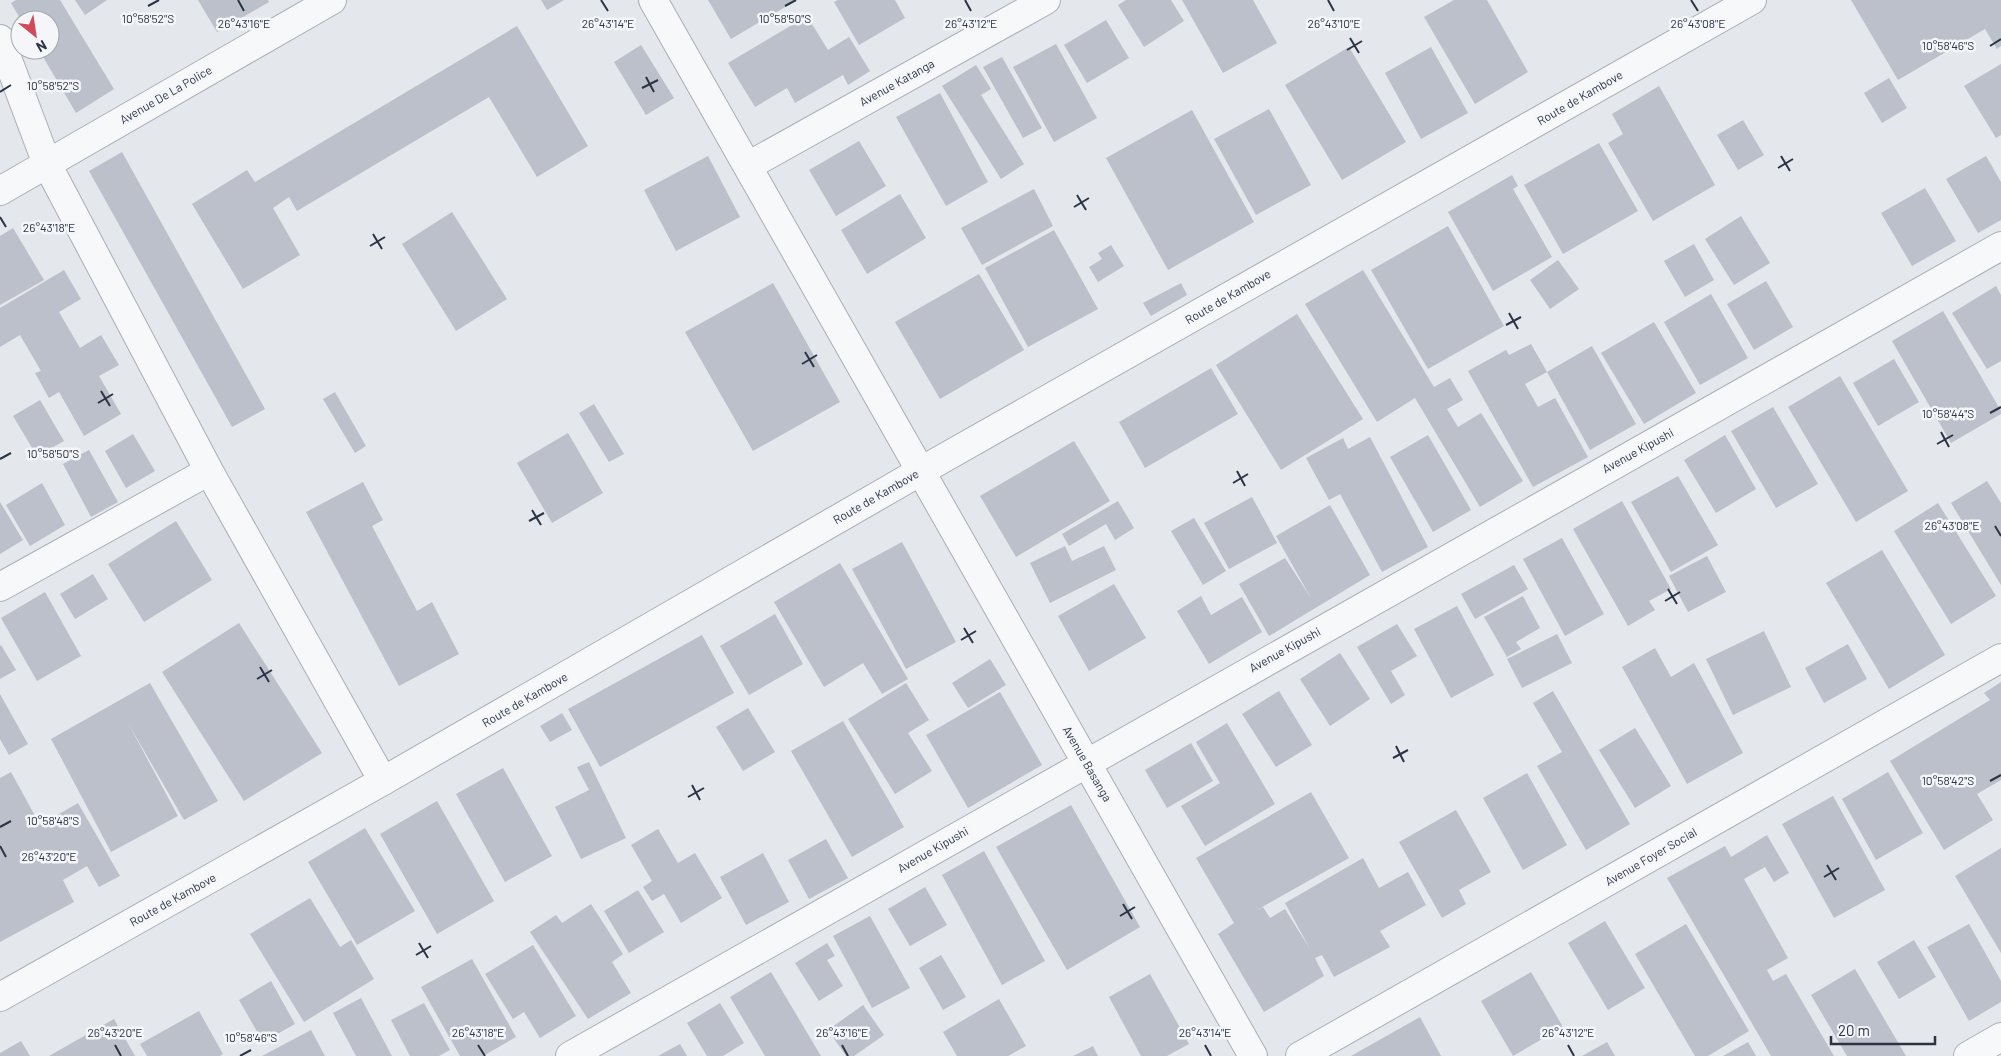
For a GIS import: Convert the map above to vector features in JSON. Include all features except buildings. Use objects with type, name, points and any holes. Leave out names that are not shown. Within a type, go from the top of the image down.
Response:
[{"type":"street","name":"Avenue De La Police","points":[[0,191],[332,0]]},
{"type":"street","name":"Avenue Basanga","points":[[653,0],[1253,1056]]},
{"type":"street","name":"Avenue Katanga","points":[[748,166],[1046,0]]},
{"type":"street","name":"Route de Kambove","points":[[0,997],[383,781],[921,471],[1752,0]]},
{"type":"street","points":[[0,38],[47,164],[209,471],[383,781]]},
{"type":"street","name":"Avenue Kipushi","points":[[570,1056],[1086,762],[2001,246]]},
{"type":"street","points":[[0,587],[209,471]]},
{"type":"street","name":"Avenue Foyer Social","points":[[1300,1056],[2001,658]]},
{"type":"street","points":[[1968,1056],[2001,1037]]}]
